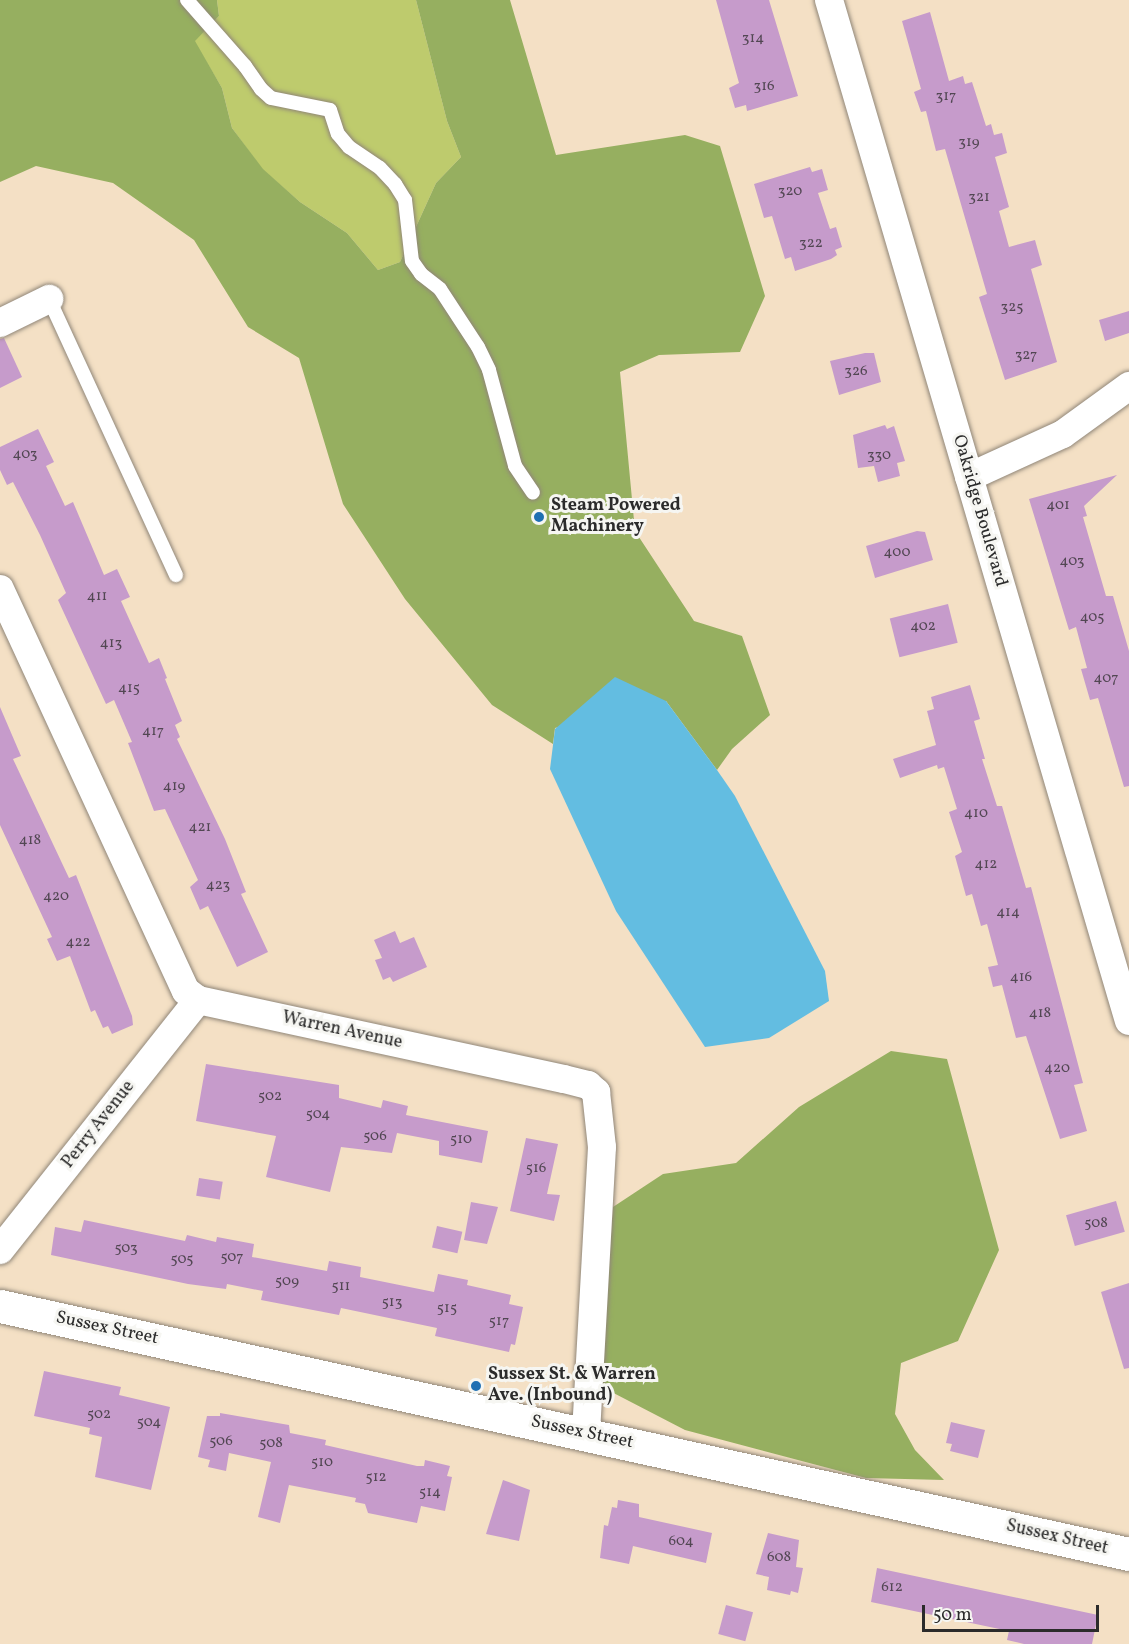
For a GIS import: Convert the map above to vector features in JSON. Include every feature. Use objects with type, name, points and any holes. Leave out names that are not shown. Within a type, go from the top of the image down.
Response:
[{"type":"street","name":"Oakridge Boulevard","points":[[830,0],[969,477],[1119,951],[1129,1021]]},
{"type":"street","points":[[0,323],[49,298]]},
{"type":"street","points":[[969,477],[1063,434],[1129,386]]},
{"type":"street","points":[[0,590],[177,975],[186,991],[198,1000]]},
{"type":"street","name":"Perry Avenue","points":[[0,1250],[198,1000]]},
{"type":"street","name":"Warren Avenue","points":[[198,1000],[564,1079],[588,1085],[596,1092],[602,1147],[586,1434]]},
{"type":"street","name":"Sussex Street","points":[[0,1306],[1129,1554]]},
{"type":"lane","points":[[187,0],[271,98],[330,110],[338,134],[349,147],[380,168],[395,184],[405,200],[410,220],[412,261],[421,274],[440,290],[478,347],[489,370],[515,466],[533,493]]},
{"type":"lane","points":[[49,298],[176,575]]},
{"type":"green space","points":[[0,0],[217,0],[219,16],[195,41],[222,88],[232,128],[263,169],[300,202],[347,233],[378,270],[400,262],[436,183],[461,157],[447,121],[416,0],[510,0],[556,155],[685,135],[720,146],[765,296],[740,352],[659,355],[620,372],[635,531],[694,621],[742,636],[770,715],[732,749],[717,770],[666,701],[555,728],[553,744],[492,705],[405,599],[343,504],[299,358],[248,327],[194,240],[113,183],[36,166],[0,182]]},
{"type":"green space","points":[[217,0],[416,0],[447,121],[461,157],[436,183],[400,262],[378,270],[347,233],[300,202],[262,169],[232,128],[222,88],[194,41],[219,16]]},
{"type":"green space","points":[[891,1051],[947,1059],[999,1250],[958,1341],[901,1363],[895,1414],[915,1450],[944,1480],[866,1478],[685,1430],[600,1386],[613,1207],[663,1174],[736,1163],[799,1107]]},
{"type":"water","points":[[615,677],[666,701],[717,770],[735,796],[825,971],[829,1001],[769,1038],[705,1047],[616,911],[550,769],[555,729]]},
{"type":"building","points":[[716,0],[769,0],[798,96],[747,111],[746,105],[735,108],[729,88],[739,83]]},
{"type":"building","points":[[930,12],[949,81],[963,76],[965,84],[972,82],[986,126],[991,124],[994,135],[1002,133],[1007,153],[995,157],[1009,207],[999,211],[1009,247],[1035,240],[1042,265],[1031,269],[1057,362],[1005,380],[979,297],[987,294],[945,149],[936,151],[926,111],[921,112],[914,92],[921,89],[902,21]]},
{"type":"building","points":[[810,167],[812,172],[822,169],[828,190],[818,193],[830,229],[836,227],[842,247],[835,250],[837,255],[831,259],[795,271],[791,257],[785,259],[772,216],[764,218],[754,184]]},
{"type":"building","points":[[1129,311],[1129,333],[1105,341],[1099,320]]},
{"type":"building","points":[[4,338],[22,377],[0,388],[0,339]]},
{"type":"building","points":[[874,353],[881,382],[839,395],[830,361]]},
{"type":"building","points":[[885,425],[887,429],[894,426],[905,461],[897,463],[900,476],[878,482],[874,466],[858,468],[853,435]]},
{"type":"building","points":[[38,429],[54,462],[46,466],[65,506],[73,502],[104,575],[117,569],[130,597],[121,601],[149,663],[159,658],[167,678],[165,679],[182,721],[175,725],[180,737],[177,739],[225,839],[246,892],[241,894],[268,952],[237,967],[208,906],[200,910],[190,887],[198,880],[165,809],[154,811],[128,743],[132,742],[114,700],[106,704],[58,600],[66,593],[40,535],[13,482],[7,485],[0,470],[0,447]]},
{"type":"building","points":[[1117,475],[1084,506],[1087,516],[1083,517],[1106,596],[1113,596],[1129,651],[1129,786],[1124,787],[1098,698],[1090,700],[1081,669],[1087,668],[1076,627],[1069,630],[1029,499]]},
{"type":"building","points":[[917,531],[925,532],[933,560],[875,578],[866,546]]},
{"type":"building","points":[[948,604],[958,643],[899,657],[890,619]]},
{"type":"building","points":[[970,685],[980,719],[974,721],[985,759],[982,759],[997,806],[1002,806],[1026,888],[1031,887],[1083,1083],[1074,1085],[1087,1131],[1060,1139],[1026,1036],[1016,1038],[1002,985],[993,987],[988,967],[998,965],[987,924],[981,926],[972,894],[966,896],[955,856],[962,852],[949,812],[957,809],[944,767],[938,769],[937,765],[900,778],[893,759],[936,745],[927,711],[934,709],[931,697]]},
{"type":"building","points":[[0,707],[21,756],[13,759],[69,878],[76,875],[132,1016],[133,1025],[112,1034],[108,1026],[103,1028],[95,1010],[91,1012],[70,956],[57,961],[47,939],[52,937],[0,825]]},
{"type":"building","points":[[395,931],[400,943],[414,937],[427,967],[393,982],[390,977],[383,980],[375,960],[382,958],[374,940]]},
{"type":"building","points":[[206,1064],[339,1085],[339,1098],[381,1108],[383,1100],[408,1106],[406,1115],[488,1131],[482,1163],[439,1155],[439,1141],[397,1133],[392,1153],[341,1147],[330,1192],[266,1177],[276,1136],[196,1121]]},
{"type":"building","points":[[526,1138],[558,1144],[547,1194],[560,1195],[554,1221],[510,1211]]},
{"type":"building","points":[[199,1178],[223,1182],[220,1200],[196,1196]]},
{"type":"building","points":[[1116,1201],[1125,1232],[1075,1246],[1066,1215]]},
{"type":"building","points":[[471,1202],[498,1207],[487,1244],[464,1240]]},
{"type":"building","points":[[84,1220],[185,1241],[187,1235],[216,1242],[217,1237],[254,1244],[252,1257],[327,1271],[329,1261],[361,1267],[360,1277],[434,1292],[438,1274],[468,1280],[467,1285],[511,1295],[509,1304],[523,1307],[515,1345],[511,1344],[509,1352],[435,1336],[437,1328],[341,1308],[339,1315],[261,1300],[263,1291],[227,1284],[226,1289],[188,1284],[51,1255],[55,1227],[81,1232]]},
{"type":"building","points":[[437,1226],[462,1232],[457,1253],[432,1247]]},
{"type":"building","points":[[1129,1283],[1129,1368],[1124,1369],[1101,1292]]},
{"type":"building","points":[[44,1371],[121,1387],[119,1395],[170,1407],[151,1490],[95,1477],[102,1437],[89,1434],[90,1428],[34,1416]]},
{"type":"building","points":[[220,1413],[289,1425],[290,1433],[326,1440],[325,1445],[417,1466],[424,1466],[425,1460],[450,1466],[447,1476],[452,1477],[445,1511],[421,1506],[417,1523],[368,1513],[365,1504],[355,1502],[356,1498],[289,1485],[280,1523],[258,1517],[271,1462],[229,1453],[226,1471],[208,1467],[210,1460],[198,1457],[207,1416],[220,1416]]},
{"type":"building","points":[[951,1422],[985,1430],[978,1458],[950,1451],[952,1444],[946,1443]]},
{"type":"building","points":[[503,1480],[530,1490],[519,1541],[486,1534]]},
{"type":"building","points":[[618,1500],[639,1504],[639,1517],[712,1533],[706,1563],[633,1546],[629,1564],[600,1558],[604,1525],[608,1526],[612,1507],[617,1508]]},
{"type":"building","points":[[768,1533],[799,1540],[796,1567],[803,1568],[798,1593],[791,1591],[790,1595],[767,1590],[769,1577],[756,1574]]},
{"type":"building","points":[[877,1568],[1098,1615],[1092,1644],[1024,1644],[1007,1640],[1009,1631],[871,1602]]},
{"type":"building","points":[[726,1605],[753,1612],[745,1641],[718,1634]]},
{"type":"place","name":"Steam Powered Machinery","points":[[539,517]]},
{"type":"place","name":"Sussex St. & Warren Ave. (Inbound)","points":[[476,1386]]}]
